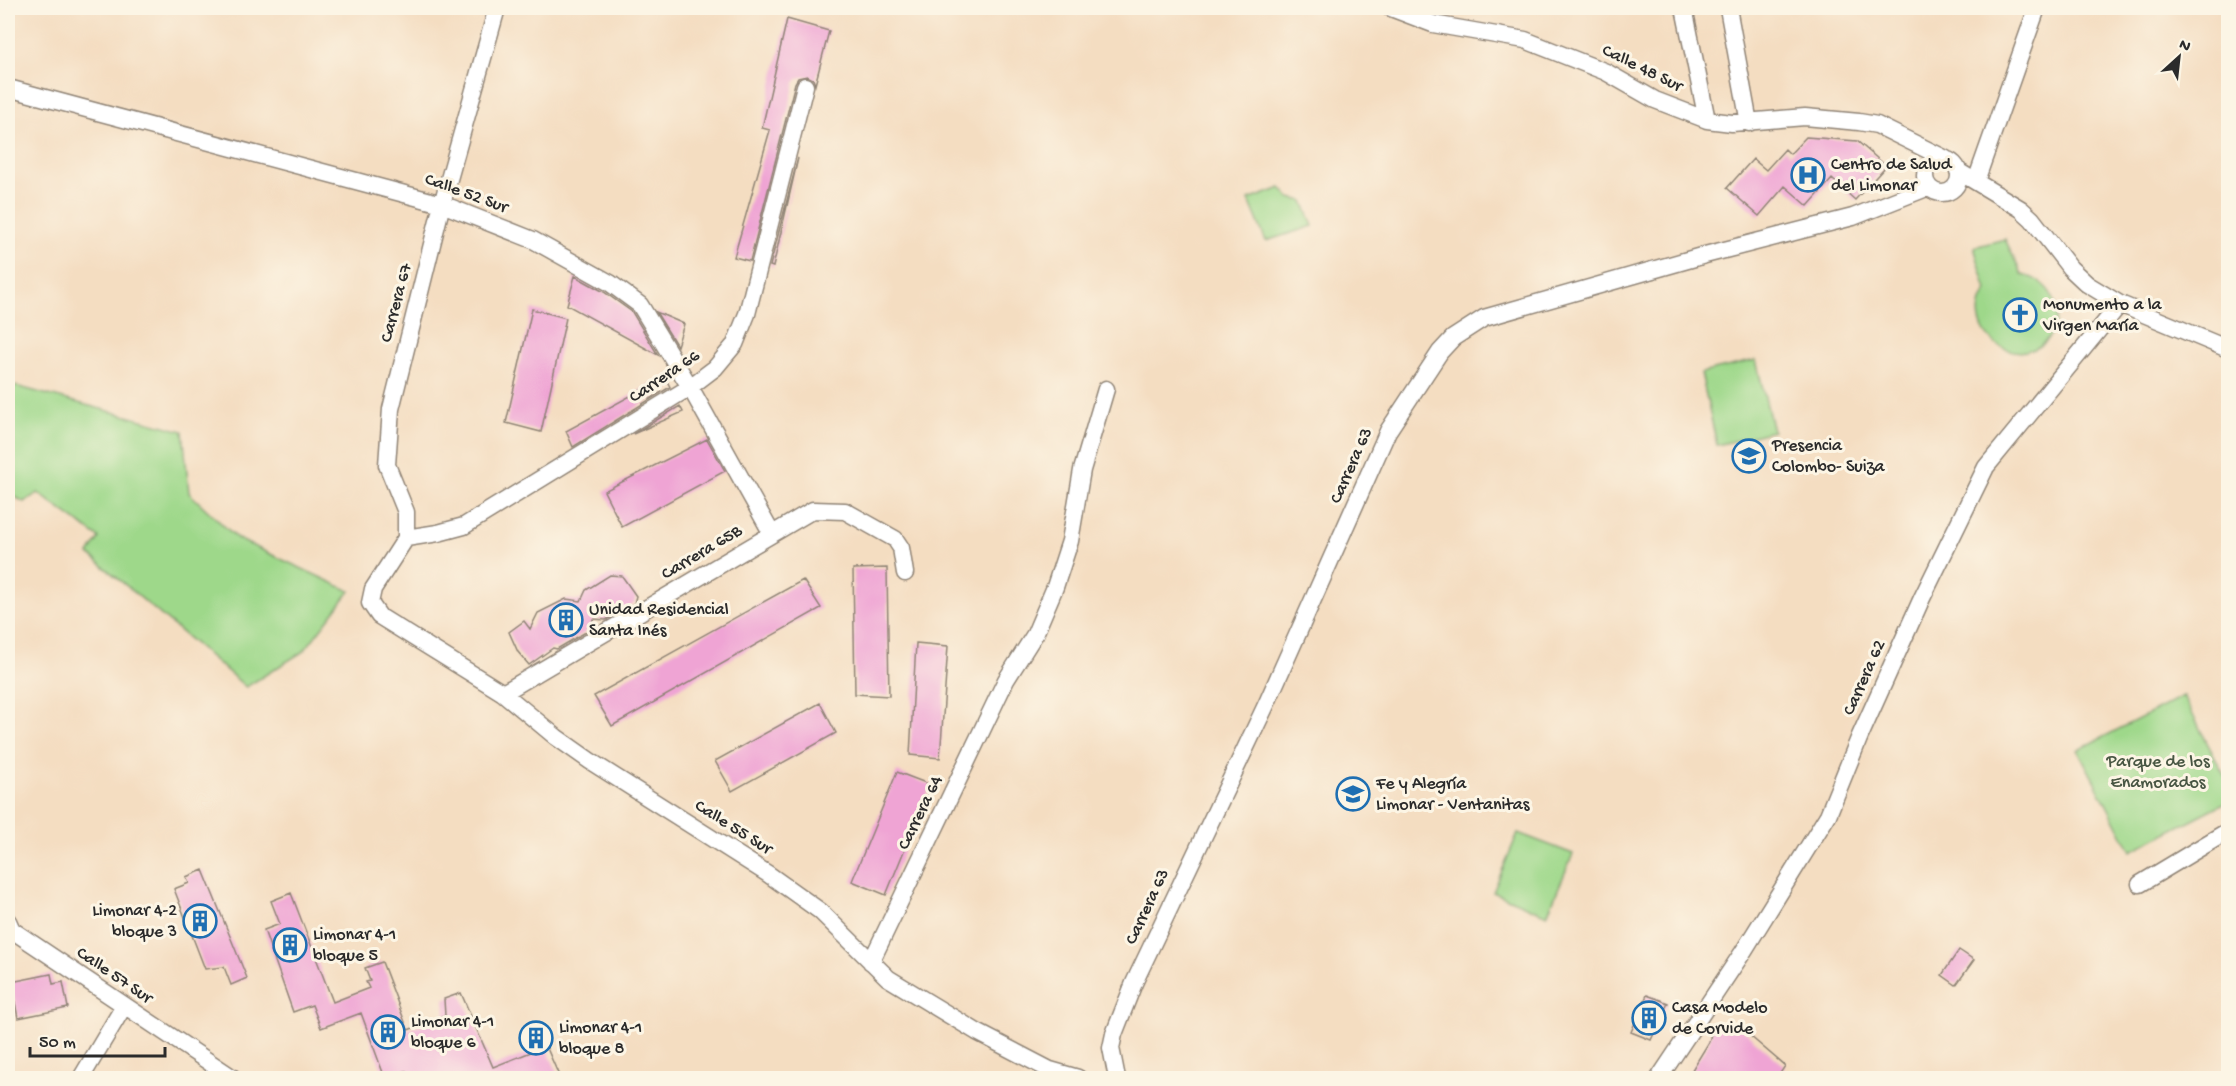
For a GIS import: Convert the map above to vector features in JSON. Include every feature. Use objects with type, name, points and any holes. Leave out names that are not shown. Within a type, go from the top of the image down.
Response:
[{"type":"street","name":"Carrera 67","points":[[406,538],[406,512],[387,465],[391,408],[442,204],[497,8]]},
{"type":"street","name":"Calle 48 Sur","points":[[1391,8],[1433,24],[1525,40],[1606,72],[1655,100],[1707,120],[1749,123],[1805,117],[1877,125],[1952,165],[2021,209],[2087,285],[2120,304],[2229,349]]},
{"type":"street","points":[[1684,8],[1707,120]]},
{"type":"street","points":[[1728,8],[1749,123]]},
{"type":"street","points":[[1976,181],[2037,8]]},
{"type":"street","name":"Carrera 66","points":[[406,538],[438,534],[464,526],[690,387],[715,368],[735,344],[747,314],[805,86]]},
{"type":"street","name":"Calle 52 Sur","points":[[8,88],[442,204],[533,240],[610,283],[640,305],[690,387],[772,534]]},
{"type":"street","points":[[1937,159],[1952,165],[1958,182],[1950,191],[1939,193],[1929,187],[1925,179],[1925,171],[1930,164],[1937,159]]},
{"type":"street","name":"Carrera 63","points":[[1117,1078],[1111,1048],[1114,1034],[1134,983],[1266,705],[1388,431],[1453,338],[1484,318],[1705,255],[1852,217],[1929,187]]},
{"type":"street","name":"Carrera 62","points":[[1659,1078],[1743,952],[1828,815],[1860,736],[1922,598],[1986,467],[2120,304]]},
{"type":"street","name":"Carrera 64","points":[[871,962],[1006,680],[1035,634],[1055,587],[1070,541],[1082,470],[1107,389]]},
{"type":"street","name":"Carrera 65B","points":[[503,693],[813,510],[845,511],[895,539],[901,548],[905,573]]},
{"type":"street","name":"Calle 55 Sur","points":[[406,538],[373,589],[370,603],[379,616],[503,693],[556,737],[768,874],[820,911],[888,978],[968,1027],[1050,1070],[1078,1078]]},
{"type":"street","points":[[2140,884],[2229,831]]},
{"type":"street","name":"Calle 57 Sur","points":[[9,927],[233,1078]]},
{"type":"street","points":[[81,1078],[124,1006]]},
{"type":"green space","points":[[1281,188],[1290,198],[1303,201],[1313,226],[1266,241],[1249,200]]},
{"type":"green space","points":[[2005,239],[2022,275],[2033,278],[2046,288],[2053,297],[2056,307],[2056,323],[2051,334],[2039,346],[2025,351],[2010,350],[1997,344],[1986,334],[1980,321],[1980,306],[1987,290],[1974,247]]},
{"type":"green space","points":[[1756,360],[1773,431],[1717,445],[1701,373]]},
{"type":"green space","points":[[8,384],[183,431],[189,493],[238,539],[350,591],[304,651],[246,687],[89,554],[99,538],[38,493],[24,502],[8,493]]},
{"type":"green space","name":"Parque de los Enamorados","points":[[2183,696],[2228,783],[2228,801],[2131,851],[2078,750]]},
{"type":"green space","points":[[1518,833],[1573,854],[1547,915],[1493,892]]},
{"type":"building","points":[[787,19],[829,31],[815,85],[813,79],[807,76],[798,78],[795,83],[750,261],[734,257],[770,130],[762,128]]},
{"type":"building","name":"Centro de Salud del Limonar","points":[[1806,137],[1857,141],[1886,166],[1855,200],[1832,179],[1808,206],[1785,186],[1759,216],[1727,188],[1753,159],[1766,170],[1785,149],[1790,154]]},
{"type":"building","points":[[798,158],[773,267],[770,266]]},
{"type":"building","points":[[575,276],[604,292],[632,312],[658,355],[567,305]]},
{"type":"building","points":[[532,309],[566,318],[541,432],[506,423]]},
{"type":"building","points":[[656,312],[684,324],[677,346]]},
{"type":"building","points":[[665,377],[670,387],[573,447],[566,431]]},
{"type":"building","points":[[680,406],[683,412],[633,434]]},
{"type":"building","points":[[707,439],[725,471],[622,527],[604,491]]},
{"type":"building","points":[[887,568],[889,696],[855,694],[853,569]]},
{"type":"building","name":"Unidad Residencial Santa Inés","points":[[610,575],[622,576],[636,596],[634,604],[606,620],[593,619],[591,629],[557,649],[553,648],[529,665],[518,652],[509,632],[524,621],[530,629],[538,613],[566,599],[581,601],[586,590]]},
{"type":"building","points":[[803,580],[821,608],[612,726],[594,696]]},
{"type":"building","points":[[916,643],[948,646],[940,758],[910,755]]},
{"type":"building","points":[[820,703],[836,733],[732,791],[715,761]]},
{"type":"building","points":[[897,772],[931,785],[886,895],[852,881]]},
{"type":"building","name":"Limonar 4-2 bloque 3","points":[[203,870],[247,978],[231,985],[224,967],[205,969],[174,889],[189,883],[186,877]]},
{"type":"building","points":[[291,893],[333,1002],[369,988],[366,982],[370,981],[365,968],[382,962],[408,1030],[445,1016],[444,999],[461,993],[493,1067],[546,1046],[560,1078],[409,1078],[406,1071],[385,1078],[361,1013],[321,1028],[312,1005],[293,1012],[264,930],[280,924],[271,901]]},
{"type":"building","points":[[1959,950],[1974,960],[1956,985],[1942,975]]},
{"type":"building","points":[[51,974],[53,984],[63,982],[68,1008],[18,1018],[11,982]]},
{"type":"building","name":"Casa Modelo de Corvide","points":[[1647,995],[1668,1003],[1651,1040],[1631,1032]]},
{"type":"building","points":[[1736,1024],[1785,1066],[1777,1078],[1687,1078],[1709,1042],[1713,1026]]},
{"type":"place","name":"Centro de Salud del Limonar","points":[[1808,175]]},
{"type":"place","name":"Monumento a la Virgen María","points":[[2020,315]]},
{"type":"place","name":"Presencia Colombo- Suiza","points":[[1749,456]]},
{"type":"place","name":"Unidad Residencial Santa Inés","points":[[566,620]]},
{"type":"place","name":"Fe y Alegría Limonar - Ventanitas","points":[[1353,794]]},
{"type":"place","name":"Limonar 4-2 bloque 3","points":[[200,921]]},
{"type":"place","name":"Limonar 4-1 bloque 5","points":[[290,945]]},
{"type":"place","name":"Casa Modelo de Corvide","points":[[1649,1018]]},
{"type":"place","name":"Limonar 4-1 bloque 6","points":[[388,1032]]},
{"type":"place","name":"Limonar 4-1 bloque 8","points":[[536,1038]]}]
